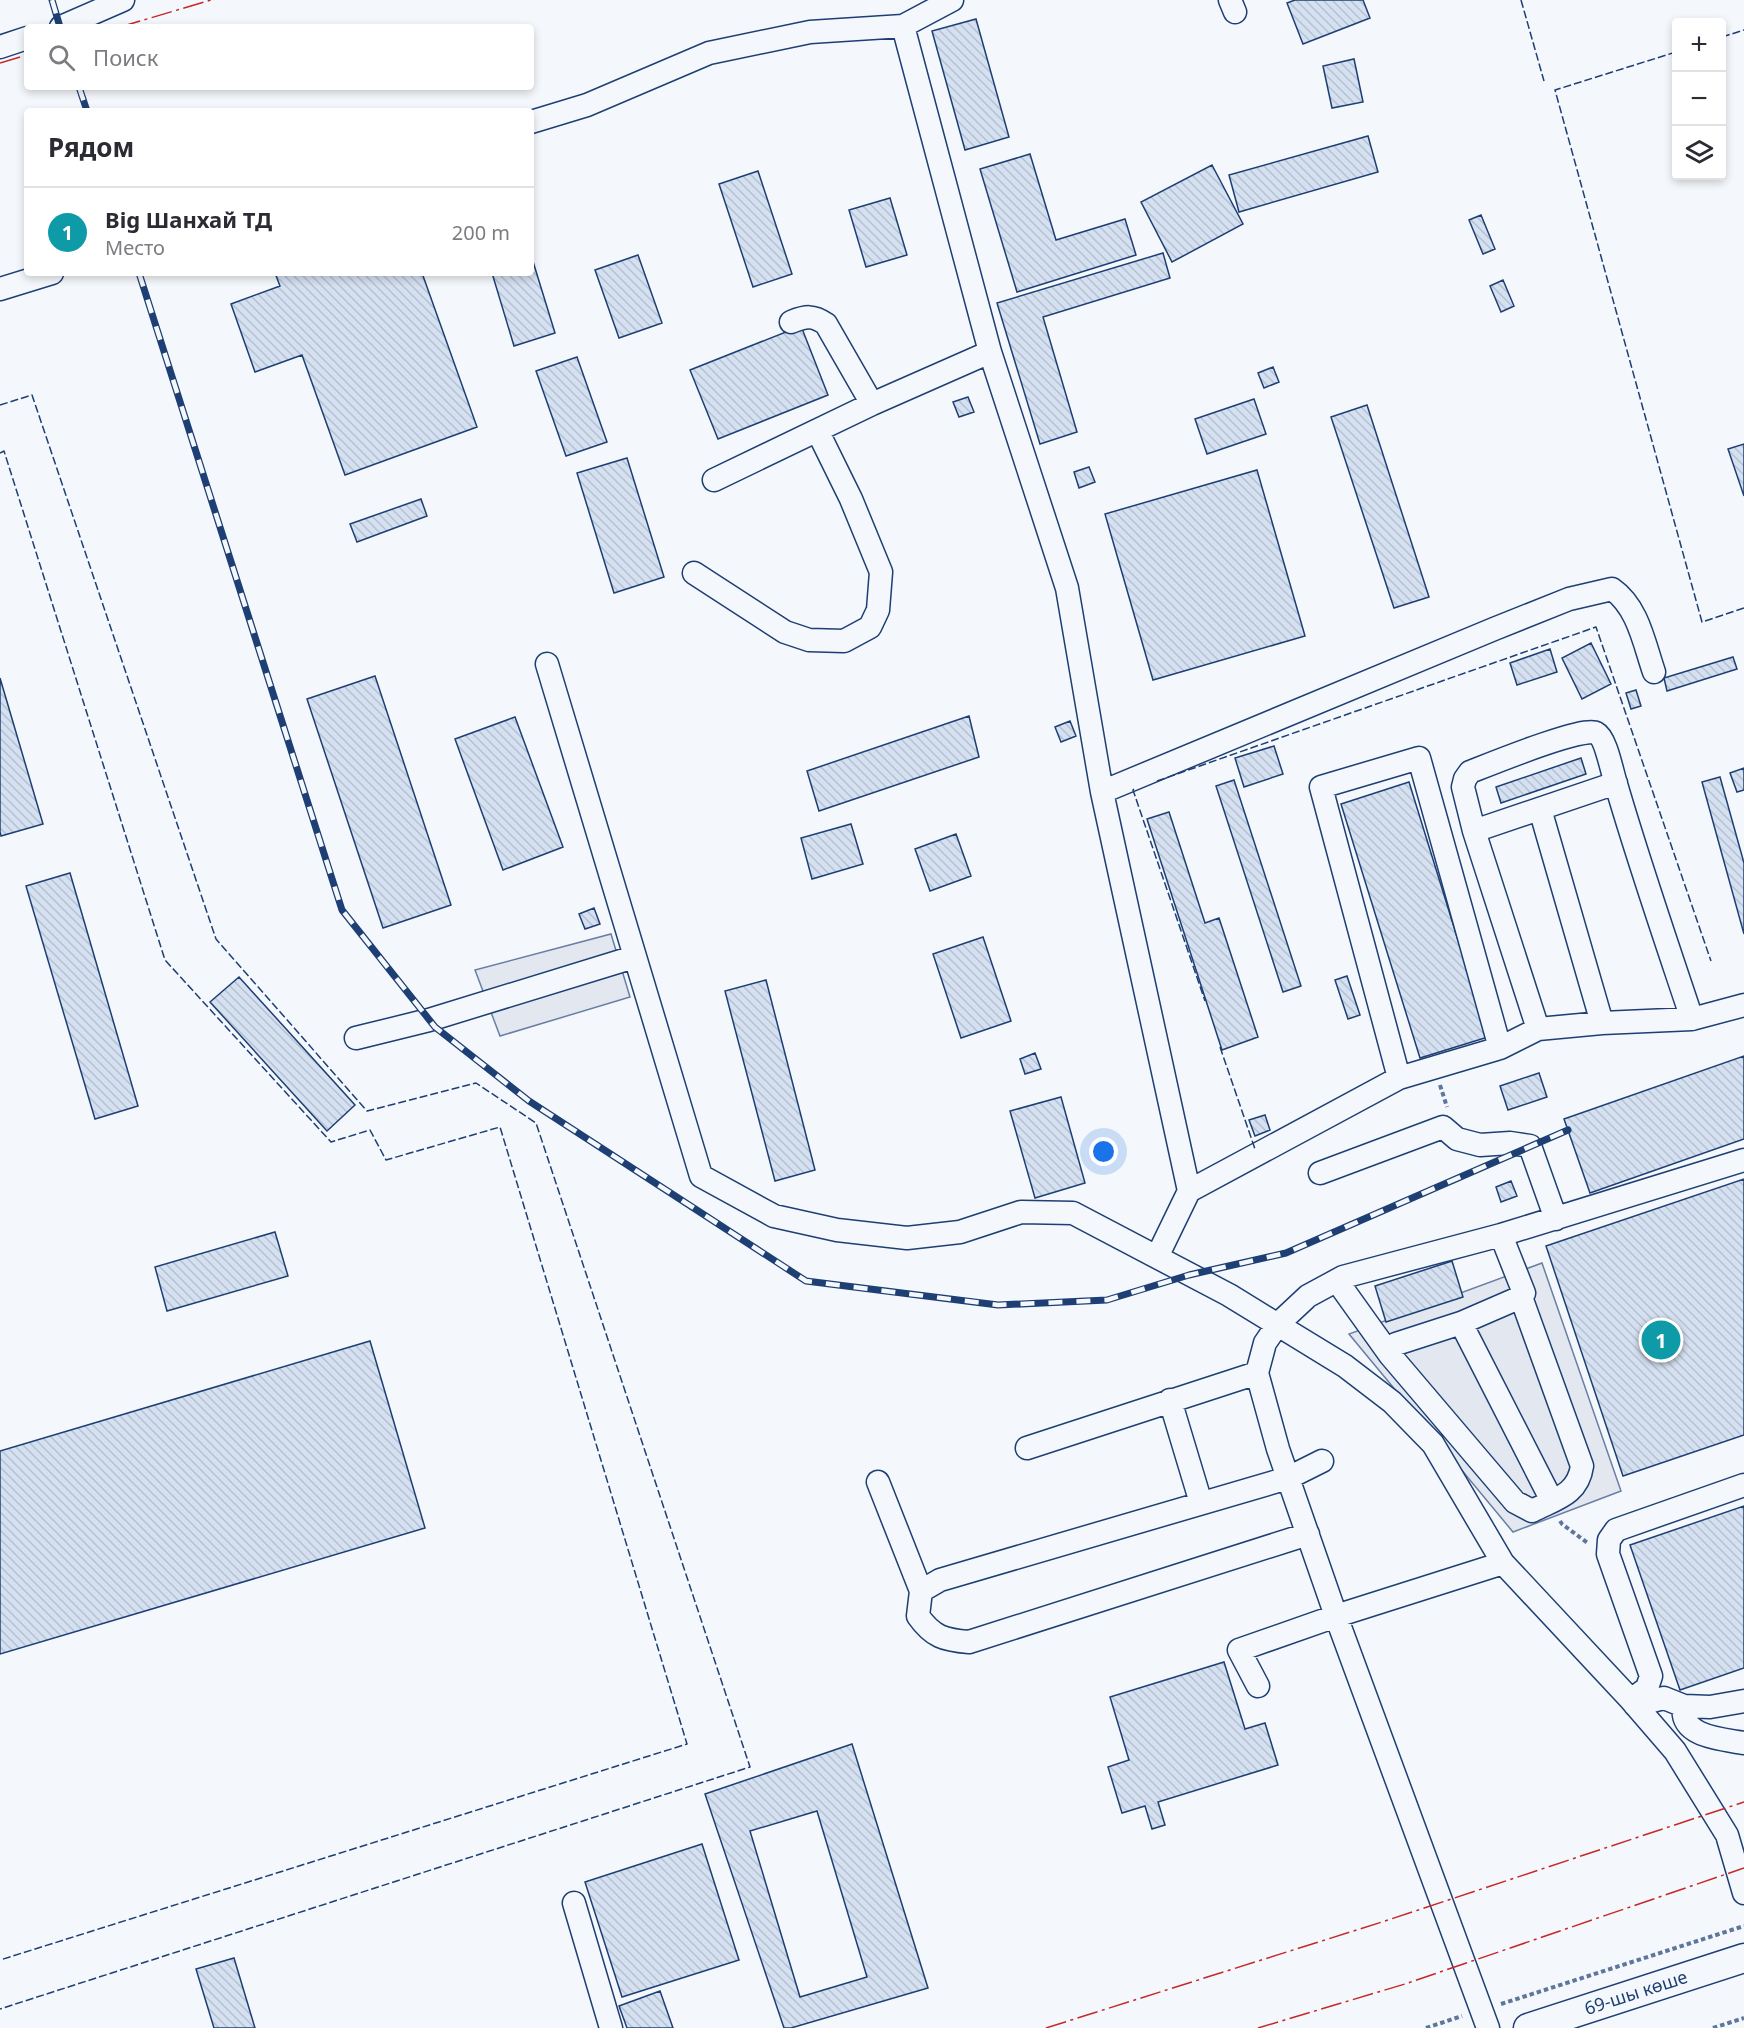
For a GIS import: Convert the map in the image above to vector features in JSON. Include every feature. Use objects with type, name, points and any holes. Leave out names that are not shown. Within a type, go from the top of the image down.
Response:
[{"type":"main road","name":"69-шы көше","points":[[1528,2028],[1570,2022],[1744,1958]]},
{"type":"lane","points":[[534,121],[587,105],[709,53],[810,32],[903,26],[952,0]]},
{"type":"lane","points":[[68,24],[119,1]]},
{"type":"lane","points":[[903,26],[990,352],[1067,588],[1102,792],[1189,1191]]},
{"type":"lane","points":[[0,46],[24,39]]},
{"type":"lane","points":[[0,289],[42,276]]},
{"type":"lane","points":[[791,322],[805,316],[816,317],[826,324],[872,404]]},
{"type":"lane","points":[[714,480],[818,432],[872,404],[990,352]]},
{"type":"lane","points":[[694,573],[784,632],[809,640],[844,641],[870,627],[878,610],[881,572],[851,499],[818,432]]},
{"type":"lane","points":[[1102,792],[1569,599],[1612,589],[1623,596],[1632,609],[1654,672]]},
{"type":"lane","points":[[547,664],[701,1176],[774,1216],[837,1230],[907,1238],[960,1232],[1021,1212],[1073,1213],[1229,1295],[1345,1366],[1392,1402],[1433,1444],[1503,1563],[1633,1702],[1675,1751],[1736,1833],[1744,1893]]},
{"type":"lane","points":[[1538,1029],[1474,831],[1463,787],[1470,772],[1538,747],[1578,734],[1593,732],[1598,734],[1609,758],[1692,1019]]},
{"type":"lane","points":[[1399,1078],[1321,787],[1334,782],[1419,758],[1500,1048]]},
{"type":"lane","points":[[1474,831],[1616,783]]},
{"type":"lane","points":[[1540,809],[1602,1023]]},
{"type":"lane","points":[[356,1038],[429,1020],[634,957]]},
{"type":"lane","points":[[1157,1257],[1189,1191],[1399,1078],[1500,1048],[1538,1029],[1602,1023],[1692,1019],[1744,1005]]},
{"type":"lane","points":[[1320,1173],[1443,1127],[1457,1139],[1480,1145],[1510,1143],[1530,1146],[1556,1218]]},
{"type":"lane","points":[[1484,2019],[1336,1616],[1288,1478],[1257,1373],[1265,1343],[1278,1324],[1308,1296],[1343,1277],[1501,1235],[1744,1160]]},
{"type":"lane","points":[[1390,1355],[1396,1344],[1461,1323],[1521,1297],[1524,1293],[1501,1235]]},
{"type":"lane","points":[[1337,1281],[1390,1355],[1515,1502],[1532,1511],[1572,1491],[1581,1475],[1582,1466],[1521,1297]]},
{"type":"lane","points":[[1461,1323],[1552,1500]]},
{"type":"lane","points":[[1027,1448],[1257,1373]]},
{"type":"lane","points":[[1170,1400],[1201,1503]]},
{"type":"lane","points":[[921,1591],[940,1580],[1288,1478],[1322,1461]]},
{"type":"lane","points":[[878,1482],[921,1591],[918,1616],[933,1634],[952,1640],[969,1642],[1308,1534]]},
{"type":"lane","points":[[1633,1702],[1647,1688],[1651,1676],[1608,1554],[1609,1539],[1616,1530],[1744,1485]]},
{"type":"lane","points":[[1258,1686],[1239,1650],[1336,1616],[1503,1563]]},
{"type":"lane","points":[[1633,1702],[1664,1698],[1684,1706],[1710,1707],[1744,1701]]},
{"type":"lane","points":[[1684,1706],[1683,1715],[1687,1725],[1701,1735],[1744,1743]]},
{"type":"lane","points":[[574,1903],[611,2028]]},
{"type":"path","points":[[1434,1068],[1448,1112],[1443,1127]]},
{"type":"path","points":[[1552,1500],[1562,1524],[1583,1541],[1608,1554]]},
{"type":"path","points":[[1426,2028],[1484,2019],[1744,1926]]},
{"type":"path","points":[[1713,2028],[1744,2018]]},
{"type":"shaded area","points":[[611,934],[630,997],[500,1036],[475,970]]},
{"type":"shaded area","points":[[1542,1263],[1621,1491],[1513,1532],[1349,1334]]},
{"type":"building","points":[[1295,0],[1363,0],[1370,18],[1303,44],[1287,3]]},
{"type":"building","points":[[976,19],[1009,137],[965,150],[932,31]]},
{"type":"building","points":[[1354,59],[1363,102],[1332,108],[1323,66]]},
{"type":"building","points":[[1368,136],[1378,172],[1239,212],[1229,175]]},
{"type":"building","points":[[1030,154],[1056,240],[1125,219],[1136,255],[1017,292],[980,169]]},
{"type":"building","points":[[1212,165],[1243,224],[1172,262],[1141,202]]},
{"type":"building","points":[[758,171],[792,274],[753,287],[719,184]]},
{"type":"building","points":[[890,198],[907,255],[866,267],[849,210]]},
{"type":"building","points":[[1481,215],[1495,249],[1483,254],[1469,220]]},
{"type":"building","points":[[1163,253],[1170,278],[1043,317],[1077,432],[1040,444],[997,303]]},
{"type":"building","points":[[638,255],[662,323],[619,338],[595,270]]},
{"type":"building","points":[[534,265],[555,333],[514,346],[493,276],[534,276]]},
{"type":"building","points":[[276,276],[423,276],[477,427],[345,475],[302,355],[255,372],[231,304],[280,286]]},
{"type":"building","points":[[1503,280],[1514,306],[1501,312],[1490,286]]},
{"type":"building","points":[[801,326],[828,395],[718,439],[690,370]]},
{"type":"building","points":[[577,357],[607,442],[566,456],[536,371]]},
{"type":"building","points":[[1273,367],[1279,382],[1264,388],[1258,373]]},
{"type":"building","points":[[968,397],[974,412],[959,417],[953,402]]},
{"type":"building","points":[[1254,399],[1266,434],[1207,454],[1195,419]]},
{"type":"building","points":[[1367,405],[1429,597],[1394,608],[1331,417]]},
{"type":"building","points":[[1744,444],[1744,496],[1728,449]]},
{"type":"building","points":[[627,458],[664,577],[614,593],[577,473]]},
{"type":"building","points":[[1089,467],[1095,482],[1079,488],[1074,472]]},
{"type":"building","points":[[1257,470],[1305,636],[1153,680],[1105,514]]},
{"type":"building","points":[[421,499],[427,516],[357,542],[350,524]]},
{"type":"building","points":[[1591,643],[1611,684],[1582,699],[1562,658]]},
{"type":"building","points":[[1550,649],[1557,672],[1517,685],[1510,663]]},
{"type":"building","points":[[1733,657],[1737,669],[1667,691],[1664,678]]},
{"type":"building","points":[[375,676],[451,905],[383,928],[307,699]]},
{"type":"building","points":[[0,678],[43,824],[1,836],[0,832]]},
{"type":"building","points":[[1636,690],[1641,706],[1631,709],[1626,693]]},
{"type":"building","points":[[969,716],[979,757],[819,811],[807,771]]},
{"type":"building","points":[[515,717],[563,847],[503,870],[455,739]]},
{"type":"building","points":[[1070,721],[1076,736],[1061,742],[1055,727]]},
{"type":"building","points":[[1274,746],[1283,774],[1244,787],[1235,758]]},
{"type":"building","points":[[1581,758],[1586,774],[1501,803],[1496,787]]},
{"type":"building","points":[[1744,768],[1744,790],[1737,792],[1730,773]]},
{"type":"building","points":[[1720,777],[1744,863],[1744,934],[1702,782]]},
{"type":"building","points":[[1234,780],[1301,986],[1283,992],[1216,786]]},
{"type":"building","points":[[1409,782],[1488,1037],[1420,1058],[1341,804]]},
{"type":"building","points":[[1169,812],[1205,923],[1219,918],[1258,1037],[1222,1050],[1147,819]]},
{"type":"building","points":[[851,824],[863,864],[812,879],[801,838]]},
{"type":"building","points":[[956,834],[971,876],[930,891],[915,849]]},
{"type":"building","points":[[70,873],[138,1106],[95,1119],[26,886]]},
{"type":"building","points":[[594,908],[600,924],[585,929],[579,914]]},
{"type":"building","points":[[983,937],[1011,1021],[961,1038],[933,954]]},
{"type":"building","points":[[1347,976],[1360,1015],[1348,1019],[1335,980]]},
{"type":"building","points":[[239,977],[355,1105],[327,1131],[210,1002]]},
{"type":"building","points":[[766,980],[815,1170],[775,1181],[725,991]]},
{"type":"building","points":[[1035,1053],[1041,1069],[1025,1074],[1020,1059]]},
{"type":"building","points":[[1744,1056],[1744,1139],[1590,1193],[1564,1119]]},
{"type":"building","points":[[1539,1073],[1547,1097],[1508,1110],[1500,1086]]},
{"type":"building","points":[[1061,1097],[1085,1183],[1035,1198],[1010,1111]]},
{"type":"building","points":[[1265,1115],[1270,1130],[1255,1136],[1249,1120]]},
{"type":"building","points":[[1744,1179],[1744,1435],[1623,1476],[1546,1246]]},
{"type":"building","points":[[1511,1181],[1517,1196],[1501,1202],[1496,1187]]},
{"type":"building","points":[[275,1232],[288,1276],[167,1311],[155,1267]]},
{"type":"building","points":[[1452,1261],[1463,1297],[1386,1322],[1375,1286]]},
{"type":"building","points":[[370,1341],[425,1528],[0,1654],[0,1451]]},
{"type":"building","points":[[1744,1506],[1744,1668],[1680,1690],[1630,1545]]},
{"type":"building","points":[[1224,1662],[1245,1729],[1265,1723],[1278,1765],[1158,1802],[1165,1825],[1152,1829],[1145,1806],[1122,1813],[1108,1767],[1129,1760],[1110,1697]]},
{"type":"building","points":[[852,1744],[928,1988],[791,2028],[784,2028],[705,1794]],"holes":[[[817,1811],[867,1977],[800,1997],[750,1831]]]},
{"type":"building","points":[[702,1844],[739,1960],[622,1997],[585,1882]]},
{"type":"building","points":[[234,1958],[255,2028],[214,2028],[196,1969]]},
{"type":"building","points":[[660,1991],[673,2028],[627,2028],[619,2006]]},
{"type":"railway","points":[[52,0],[59,24]]},
{"type":"railway","points":[[80,90],[86,108]]},
{"type":"railway","points":[[140,276],[342,910],[435,1027],[529,1101],[806,1281],[998,1305],[1107,1300],[1189,1275],[1286,1253],[1568,1130]]},
{"type":"fence","points":[[1521,0],[1544,81]]},
{"type":"fence","points":[[1726,36],[1744,30]]},
{"type":"fence","points":[[1672,53],[1555,90],[1702,622],[1744,608]]},
{"type":"fence","points":[[0,405],[32,395],[216,939],[367,1111],[476,1083],[536,1123],[750,1767],[0,2009]]},
{"type":"fence","points":[[0,453],[4,451],[165,960],[331,1142],[370,1130],[386,1160],[500,1127],[687,1744],[0,1960]]},
{"type":"fence","points":[[1157,781],[1596,627],[1711,961]]},
{"type":"fence","points":[[1134,789],[1205,1001]]},
{"type":"fence","points":[[1220,1047],[1255,1149]]},
{"type":"power","points":[[130,24],[211,0]]},
{"type":"power","points":[[0,63],[24,56]]},
{"type":"power","points":[[1046,2028],[1385,1921],[1744,1802]]},
{"type":"power","points":[[1258,2028],[1405,1984],[1744,1868]]},
{"type":"place","name":"Big Шанхай ТД","points":[[1661,1340]]}]
